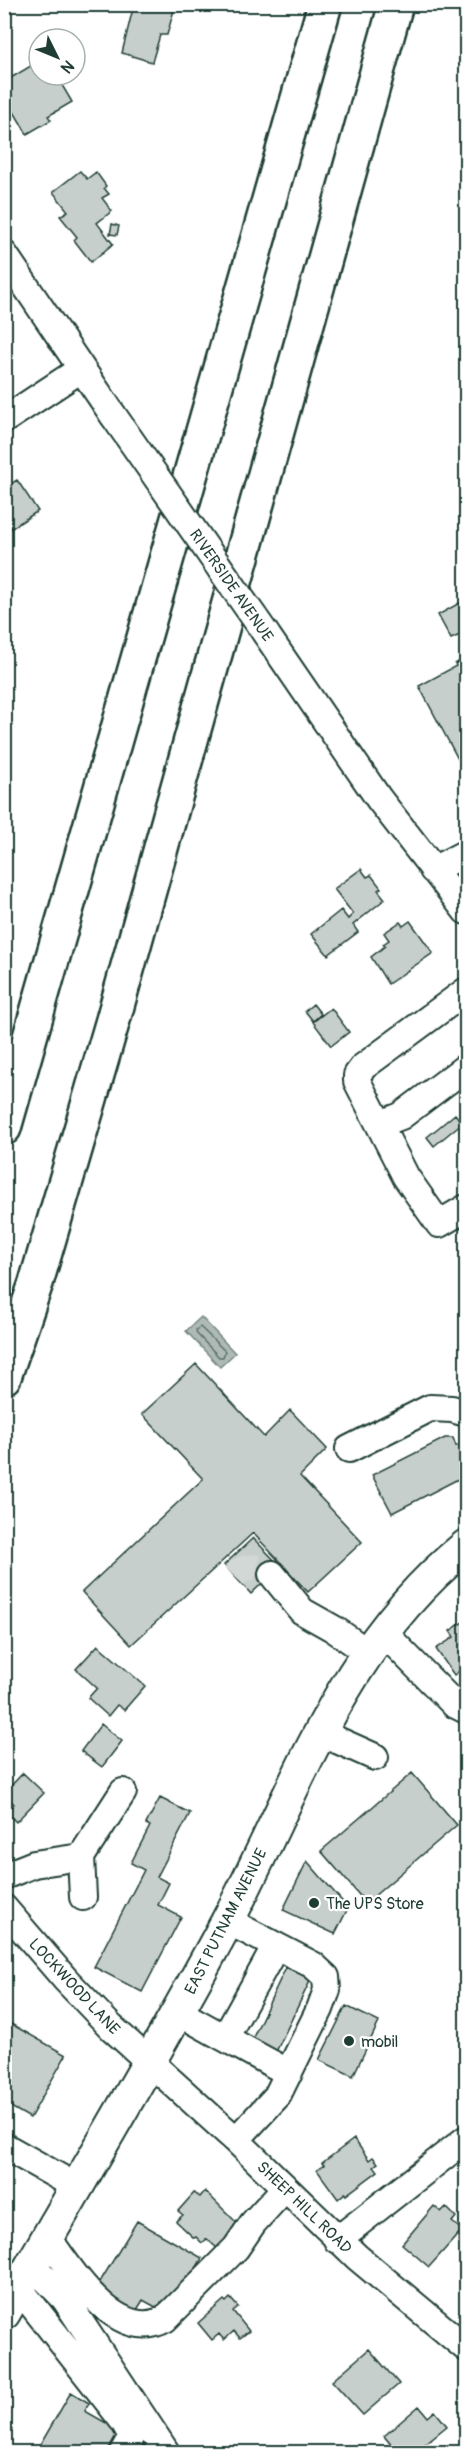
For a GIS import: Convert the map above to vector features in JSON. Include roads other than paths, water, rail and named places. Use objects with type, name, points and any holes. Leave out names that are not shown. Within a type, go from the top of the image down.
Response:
[{"type":"highway","points":[[4,1128],[325,4]]},
{"type":"highway","points":[[4,1377],[36,1283],[110,1031],[396,4]]},
{"type":"main road","name":"EAST PUTNAM AVENUE","points":[[19,2289],[228,1921],[319,1732],[375,1641],[427,1581],[466,1546]]},
{"type":"street","name":"RIVERSIDE AVENUE","points":[[4,254],[379,799],[465,908]]},
{"type":"street","points":[[4,420],[81,369]]},
{"type":"street","points":[[433,870],[466,853]]},
{"type":"street","points":[[466,992],[363,1067],[357,1075],[357,1080],[406,1178],[439,1224],[466,1208]]},
{"type":"street","points":[[380,1124],[400,1116],[466,1067]]},
{"type":"street","points":[[349,1449],[430,1408],[452,1409],[466,1413]]},
{"type":"street","points":[[272,1574],[302,1611],[334,1629],[375,1641],[454,1704],[466,1710]]},
{"type":"street","points":[[319,1732],[375,1757]]},
{"type":"street","points":[[82,1897],[81,1857],[123,1792]]},
{"type":"street","points":[[4,1876],[34,1864],[81,1857]]},
{"type":"street","name":"LOCKWOOD LANE","points":[[4,1908],[88,2003],[149,2061]]},
{"type":"street","points":[[228,1921],[313,1965],[326,1977],[327,1990],[277,2096],[236,2140]]},
{"type":"street","points":[[225,2038],[276,1946]]},
{"type":"street","points":[[178,2012],[289,2073]]},
{"type":"street","name":"SHEEP HILL ROAD","points":[[149,2061],[236,2140],[337,2240],[466,2348]]},
{"type":"street","points":[[337,2240],[466,2139]]},
{"type":"street","points":[[6,2145],[77,2187]]},
{"type":"street","points":[[48,2238],[94,2299],[110,2312],[129,2320],[154,2325],[171,2313],[236,2248],[253,2223],[285,2188]]},
{"type":"street","points":[[19,2289],[124,2422],[132,2436],[123,2452]]},
{"type":"street","points":[[19,2289],[64,2299],[166,2452]]},
{"type":"water","points":[[201,1317],[235,1353],[220,1367],[186,1331]]},
{"type":"tunnel","points":[[234,1576],[248,1568],[272,1574]]},
{"type":"place","name":"The UPS Store","points":[[314,1903]]},
{"type":"place","name":"mobil","points":[[349,2041]]}]
